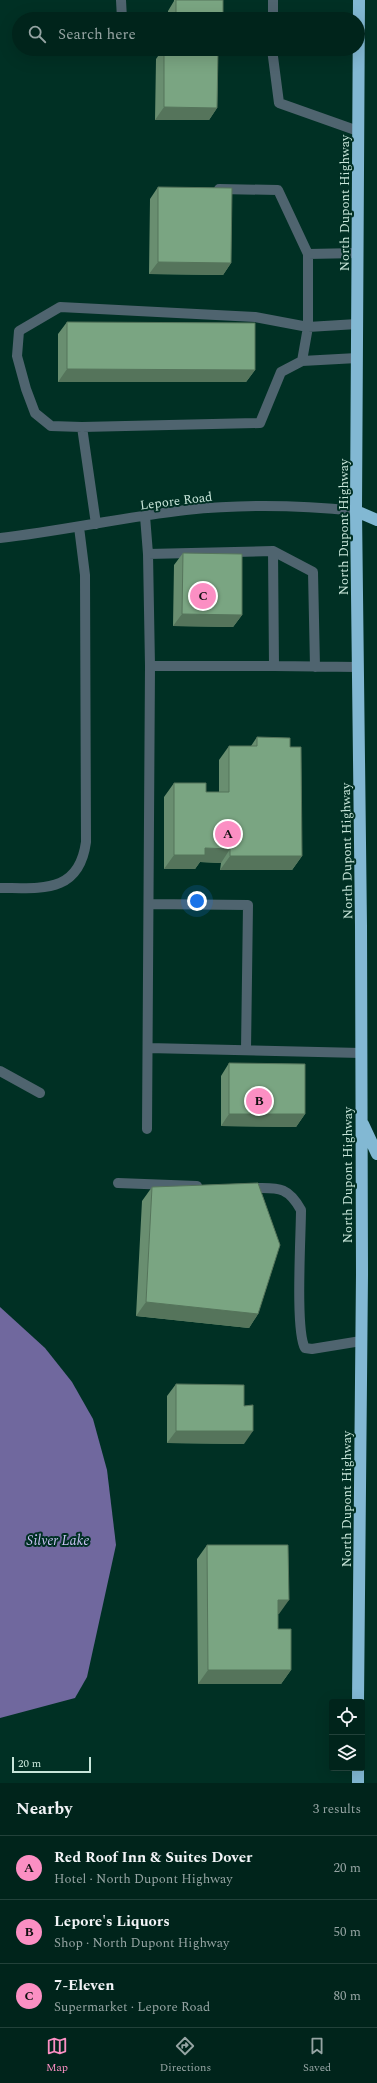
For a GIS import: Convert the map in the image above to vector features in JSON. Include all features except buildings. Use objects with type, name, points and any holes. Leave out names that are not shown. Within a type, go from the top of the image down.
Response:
[{"type":"highway","name":"North Dupont Highway","points":[[359,0],[359,12]]},
{"type":"highway","name":"North Dupont Highway","points":[[358,1699],[361,1341],[361,1053],[356,511],[359,56]]},
{"type":"highway","points":[[356,511],[377,520]]},
{"type":"highway","points":[[361,1120],[377,1154]]},
{"type":"highway","points":[[358,1771],[358,1783]]},
{"type":"street","points":[[121,0],[122,12]]},
{"type":"street","points":[[273,0],[273,12]]},
{"type":"street","points":[[273,56],[278,103],[358,131]]},
{"type":"street","points":[[208,189],[278,190],[308,254],[308,327],[302,361]]},
{"type":"street","points":[[308,254],[358,253]]},
{"type":"street","points":[[357,358],[302,361],[281,372],[260,423],[82,427],[51,426],[35,413],[26,389],[17,356],[19,331],[60,307],[255,317],[308,327],[358,324]]},
{"type":"street","points":[[82,427],[96,524]]},
{"type":"street","name":"Lepore Road","points":[[0,538],[145,516],[222,507],[270,505],[312,506],[356,511]]},
{"type":"street","points":[[145,516],[148,554],[150,666],[147,1129]]},
{"type":"street","points":[[0,888],[48,888],[57,885],[75,873],[81,863],[86,842],[85,576],[79,527]]},
{"type":"street","points":[[148,554],[273,551],[313,572],[314,667]]},
{"type":"street","points":[[273,551],[274,666]]},
{"type":"street","points":[[150,666],[358,668]]},
{"type":"street","points":[[149,904],[248,905],[246,1050]]},
{"type":"street","points":[[148,1048],[361,1053]]},
{"type":"street","points":[[0,1071],[40,1093]]},
{"type":"street","points":[[118,1183],[205,1186]]},
{"type":"street","points":[[236,1188],[284,1190],[294,1198],[301,1210],[300,1322],[302,1342],[305,1348],[312,1349],[361,1341]]},
{"type":"water","name":"Silver Lake","points":[[0,1307],[45,1348],[72,1382],[93,1419],[107,1470],[116,1545],[87,1677],[75,1698],[0,1718]]},
{"type":"place","name":"7-Eleven","points":[[203,596]]},
{"type":"place","name":"Red Roof Inn & Suites Dover","points":[[228,834]]},
{"type":"place","name":"Lepore's Liquors","points":[[259,1101]]}]
